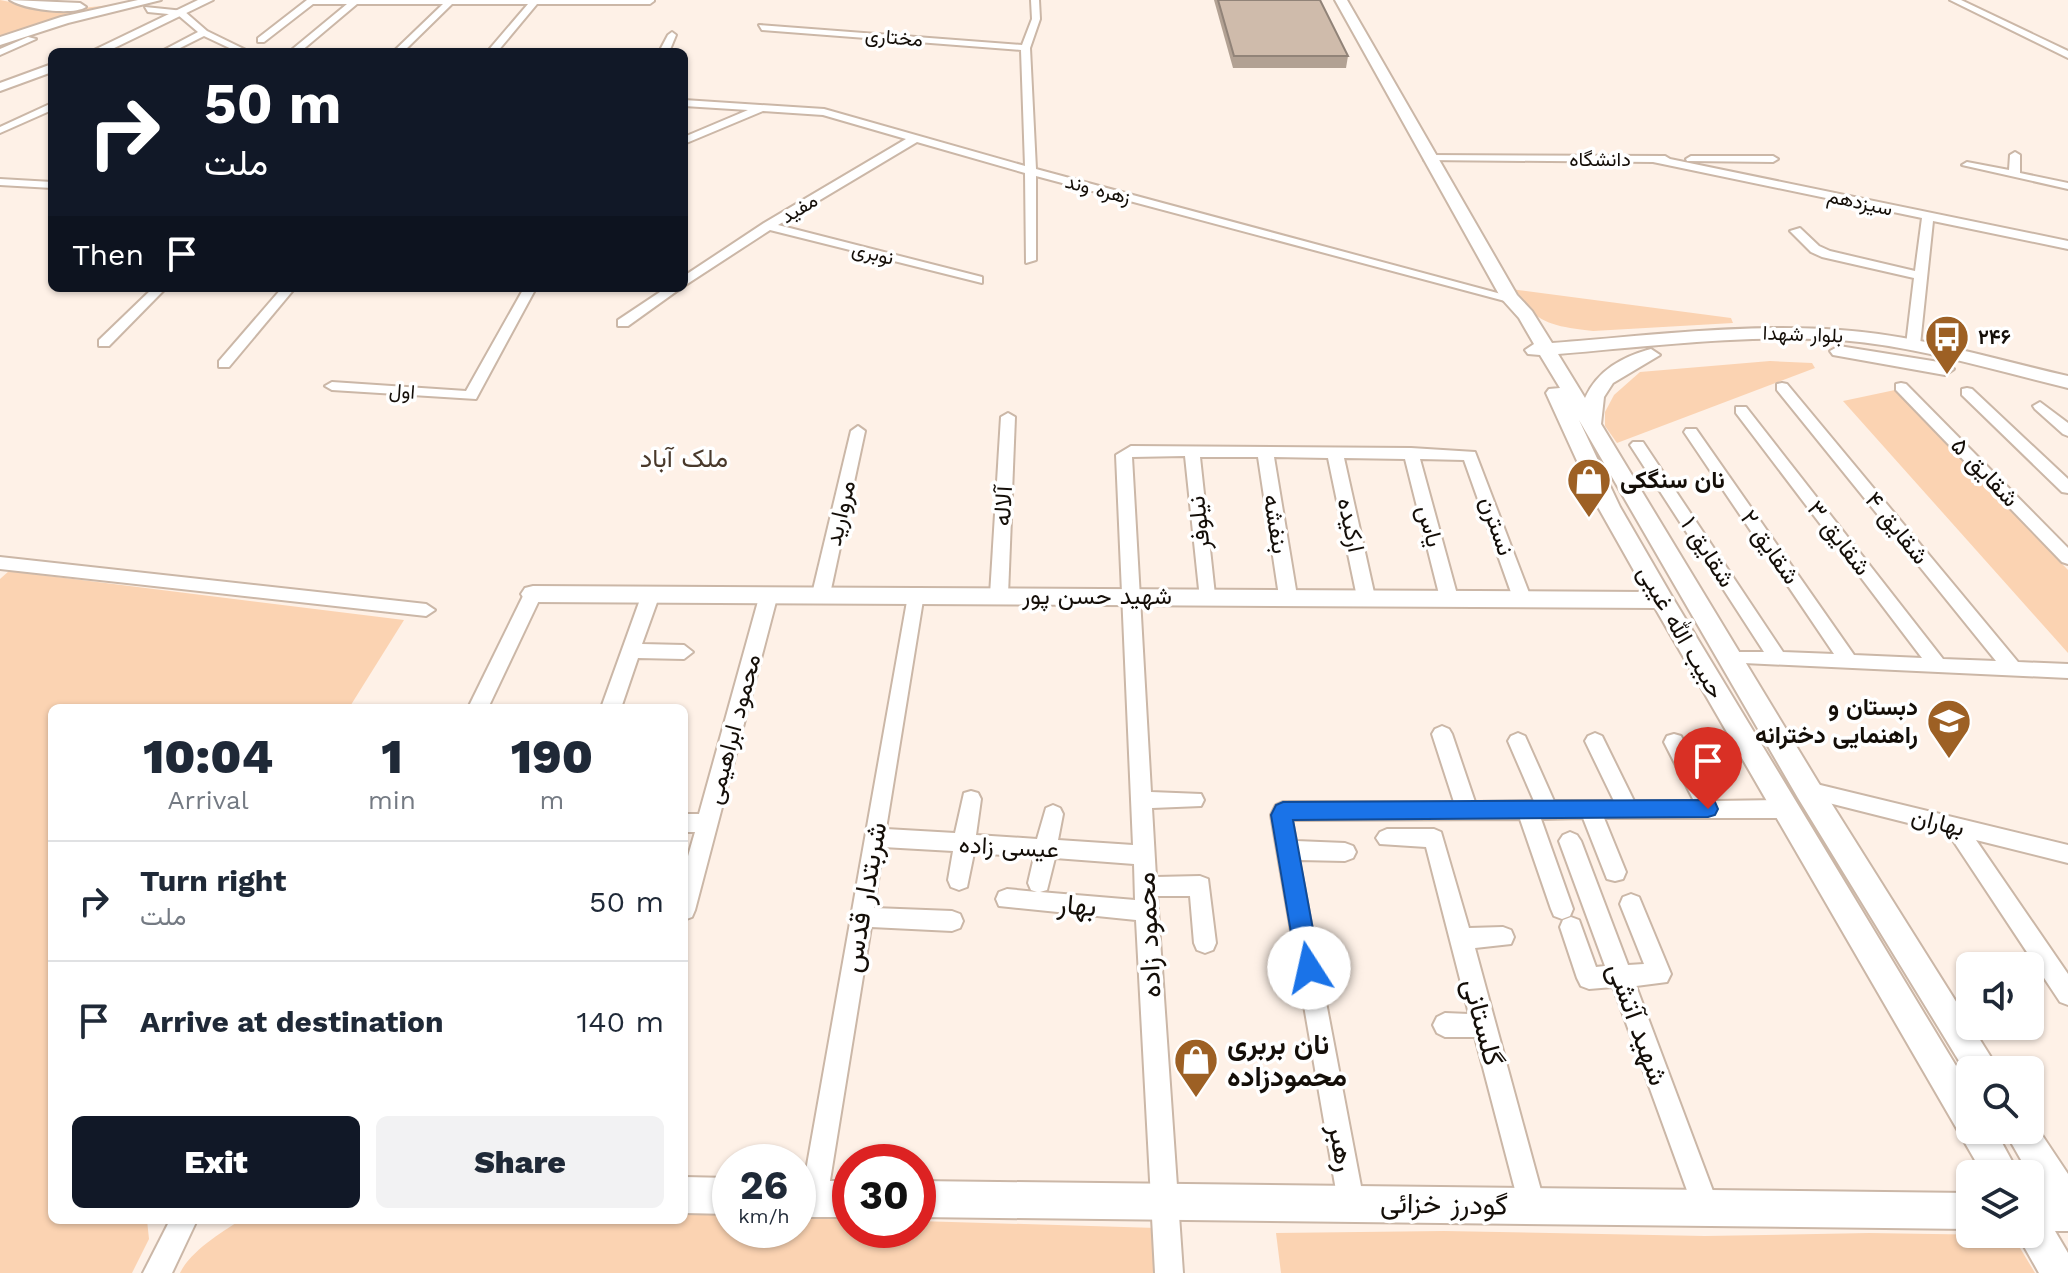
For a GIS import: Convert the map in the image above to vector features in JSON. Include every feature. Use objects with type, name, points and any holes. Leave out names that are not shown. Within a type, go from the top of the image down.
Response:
[{"type":"main road","points":[[16,0],[38,6],[77,7],[147,3]]},
{"type":"main road","points":[[0,41],[56,23],[147,3]]},
{"type":"street","points":[[299,48],[356,0]]},
{"type":"street","points":[[1030,260],[1031,171],[1025,48],[1036,19],[1035,0]]},
{"type":"street","name":"حبیب الله غیبی","points":[[1329,0],[1361,55],[1380,69]]},
{"type":"street","name":"حبیب الله غیبی","points":[[1341,0],[1428,158],[1518,306],[1513,313],[1591,425],[1808,790],[1974,1056]]},
{"type":"street","points":[[1954,0],[2068,55]]},
{"type":"street","points":[[105,48],[206,1]]},
{"type":"street","points":[[261,40],[311,1],[650,1]]},
{"type":"street","points":[[402,48],[450,1]]},
{"type":"street","points":[[495,48],[534,1]]},
{"type":"street","points":[[147,3],[181,13],[204,33],[236,48]]},
{"type":"street","name":"مختاری","points":[[762,27],[1025,48]]},
{"type":"street","points":[[173,48],[204,33]]},
{"type":"street","points":[[666,48],[672,35]]},
{"type":"street","points":[[0,52],[31,39]]},
{"type":"street","points":[[2049,46],[2068,46]]},
{"type":"street","points":[[0,87],[48,69]]},
{"type":"street","name":"زهره وند","points":[[688,103],[824,112],[1518,306]]},
{"type":"street","points":[[2,130],[48,108]]},
{"type":"street","points":[[688,139],[762,108]]},
{"type":"street","name":"مفید","points":[[688,279],[768,226],[917,137]]},
{"type":"street","points":[[2014,175],[2015,155]]},
{"type":"street","name":"دانشگاه","points":[[1428,158],[1773,159]]},
{"type":"street","name":"سیزدهم","points":[[1653,159],[2068,245]]},
{"type":"street","points":[[1967,165],[2068,186]]},
{"type":"street","points":[[0,182],[48,185]]},
{"type":"street","points":[[1913,345],[1928,216]]},
{"type":"street","name":"نوبری","points":[[768,226],[978,280]]},
{"type":"street","points":[[1796,231],[1815,249],[1826,254],[1921,276]]},
{"type":"street","points":[[104,343],[156,292]]},
{"type":"street","points":[[224,364],[286,292]]},
{"type":"street","name":"اول","points":[[332,386],[471,396],[528,292]]},
{"type":"street","points":[[623,323],[669,292]]},
{"type":"street","points":[[1518,306],[1559,331],[1652,349]]},
{"type":"street","name":"بلوار شهدا","points":[[1652,349],[1755,333],[1798,332],[1913,345],[2068,382]]},
{"type":"street","points":[[1591,425],[1591,403],[1598,387],[1627,363],[1652,349]]},
{"type":"street","name":"بلوار شهدا","points":[[1544,356],[1652,349],[1819,349],[1919,363],[2068,398]]},
{"type":"street","name":"حبیب الله غیبی","points":[[1544,356],[1609,507],[1956,1097]]},
{"type":"street","name":"شقایق ۴","points":[[1782,387],[2013,669]]},
{"type":"street","name":"شقایق ۵","points":[[1901,387],[2068,558]]},
{"type":"street","points":[[1967,392],[2068,488]]},
{"type":"street","points":[[2040,406],[2068,431]]},
{"type":"street","name":"شقایق ۳","points":[[1741,410],[1938,666]]},
{"type":"street","name":"آلاله","points":[[999,595],[1008,417]]},
{"type":"street","name":"مروارید","points":[[821,594],[858,431]]},
{"type":"street","name":"شقایق ۲","points":[[1691,432],[1849,662]]},
{"type":"street","name":"شقایق ۱","points":[[1638,445],[1778,659]]},
{"type":"street","points":[[1192,451],[1411,453]]},
{"type":"street","name":"محمود زاده","points":[[1169,1273],[1146,911],[1124,455],[1126,452],[1192,451]]},
{"type":"street","name":"نیلوفر","points":[[1192,451],[1206,595]]},
{"type":"street","name":"بنفشه","points":[[1265,452],[1288,596]]},
{"type":"street","name":"ارکیده","points":[[1335,453],[1366,597]]},
{"type":"street","name":"نسترن","points":[[1411,453],[1470,455],[1522,598]]},
{"type":"street","name":"یاس","points":[[1411,453],[1449,598]]},
{"type":"street","points":[[1609,507],[1638,506]]},
{"type":"street","points":[[0,563],[426,610]]},
{"type":"street","points":[[480,704],[533,594]]},
{"type":"street","name":"شهید حسن پور","points":[[533,594],[1206,595],[1662,600]]},
{"type":"street","points":[[612,704],[651,594]]},
{"type":"street","name":"محمود ابراهیمی","points":[[688,895],[769,594]]},
{"type":"street","name":"شربتدار قدس","points":[[816,1147],[860,917],[915,594]]},
{"type":"street","points":[[631,651],[684,652]]},
{"type":"street","points":[[1729,657],[2068,671]]},
{"type":"street","points":[[1442,734],[1467,809],[1785,809]]},
{"type":"street","points":[[1518,741],[1566,918],[1589,978],[1659,974],[1631,904]]},
{"type":"street","points":[[1595,741],[1628,809]]},
{"type":"street","points":[[1674,742],[1708,809]]},
{"type":"street","name":"بهاران","points":[[1808,790],[2068,854]]},
{"type":"street","points":[[959,880],[971,799]]},
{"type":"street","points":[[1141,800],[1194,800]]},
{"type":"street","points":[[1589,808],[1615,872]]},
{"type":"street","name":"رهبر","points":[[1351,1202],[1281,815],[1283,811],[1467,809]]},
{"type":"street","points":[[1039,883],[1053,814]]},
{"type":"street","points":[[688,823],[707,823]]},
{"type":"street","points":[[1955,826],[2068,994]]},
{"type":"street","name":"عيسی زاده","points":[[874,837],[1143,855]]},
{"type":"street","name":"گلستانی","points":[[1387,838],[1434,838],[1532,1205]]},
{"type":"street","name":"شهید آتشی","points":[[1570,841],[1706,1207]]},
{"type":"street","points":[[1287,850],[1345,852]]},
{"type":"street","points":[[1145,887],[1200,886],[1205,943]]},
{"type":"street","name":"بهار","points":[[1007,899],[1146,911]]},
{"type":"street","points":[[860,917],[952,921]]},
{"type":"street","points":[[1461,938],[1503,937]]},
{"type":"street","points":[[1445,1025],[1485,1026]]},
{"type":"street","points":[[2030,1144],[2068,1206]]},
{"type":"street","points":[[688,1195],[712,1196]]},
{"type":"street","name":"گودرز خزائی","points":[[936,1199],[1956,1211]]},
{"type":"street","points":[[2044,1213],[2068,1213]]},
{"type":"street","points":[[157,1273],[182,1224]]},
{"type":"street","points":[[2044,1247],[2059,1273]]},
{"type":"shaded area","points":[[0,0],[36,7],[82,8],[139,2],[0,39]]},
{"type":"shaded area","points":[[1510,289],[1731,318],[1733,323],[1593,331],[1578,329],[1555,325],[1537,316]]},
{"type":"shaded area","points":[[1770,361],[1812,363],[1815,368],[1617,443],[1605,426],[1605,412],[1614,395],[1640,372]]},
{"type":"shaded area","points":[[1895,390],[2068,570],[2068,653],[1843,401]]},
{"type":"shaded area","points":[[9,571],[404,620],[352,704],[48,704],[48,1224],[147,1224],[149,1239],[132,1273],[0,1273],[0,579]]},
{"type":"shaded area","points":[[688,1214],[712,1215],[712,1248],[816,1248],[816,1218],[832,1218],[832,1248],[936,1248],[936,1222],[1157,1228],[1159,1273],[180,1273],[198,1250],[235,1224],[688,1224]]},
{"type":"shaded area","points":[[1276,1233],[1956,1234],[1956,1248],[2020,1248],[2035,1273],[1281,1273]]},
{"type":"building","points":[[1218,0],[1320,0],[1348,56],[1234,56]]},
{"type":"place","name":"۲۴۶","points":[[1947,376]]},
{"type":"place","name":"نان سنگکی","points":[[1589,519]]},
{"type":"place","name":"دبستان و راهنمایی دخترانه","points":[[1949,760]]},
{"type":"place","name":"نان بربری محمودزاده","points":[[1196,1099]]},
{"type":"district","name":"ملک آباد","points":[[684,458]]},
{"type":"route","points":[[1309,968],[1281,815],[1283,811],[1708,809]]}]
